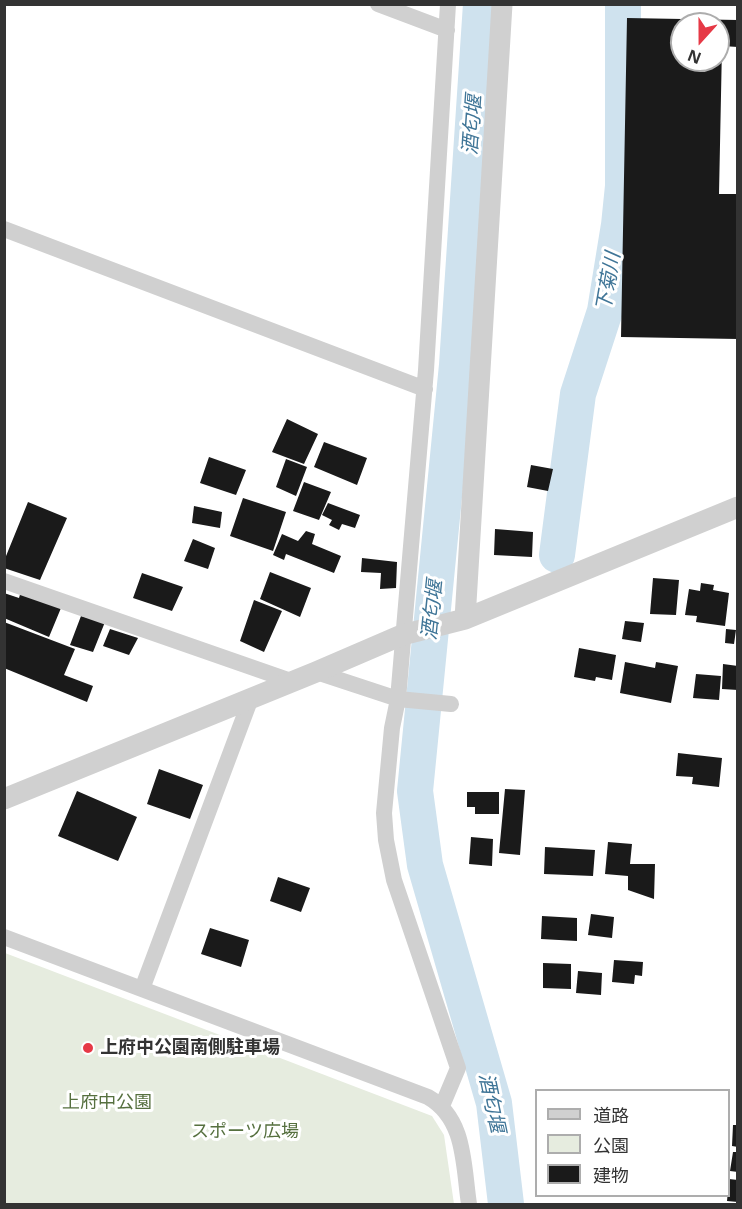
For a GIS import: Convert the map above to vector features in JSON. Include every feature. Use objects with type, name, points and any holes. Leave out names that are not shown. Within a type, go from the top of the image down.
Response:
[{"type":"street","points":[[378,4],[447,30]]},
{"type":"street","points":[[442,1106],[458,1068],[394,880],[386,840],[384,813],[392,728],[398,699],[425,389],[448,4]]},
{"type":"street","points":[[464,619],[502,4]]},
{"type":"street","points":[[5,231],[425,389]]},
{"type":"street","points":[[4,799],[316,672],[403,634],[464,619],[738,507]]},
{"type":"street","points":[[4,580],[291,681]]},
{"type":"street","points":[[316,672],[398,699],[451,704]]},
{"type":"street","points":[[142,988],[251,698]]},
{"type":"street","points":[[4,937],[428,1098],[442,1106],[459,1133],[469,1204]]},
{"type":"green space","name":"上府中公園","points":[[5,953],[432,1116],[444,1135],[454,1204],[5,1204]]},
{"type":"building","points":[[627,18],[670,19],[670,72],[721,72],[719,194],[738,194],[738,339],[621,337]]},
{"type":"building","points":[[730,20],[738,20],[738,47],[730,46]]},
{"type":"building","points":[[287,419],[318,434],[304,464],[272,452]]},
{"type":"building","points":[[324,442],[367,458],[357,485],[314,467]]},
{"type":"building","points":[[209,457],[246,470],[236,495],[200,483]]},
{"type":"building","points":[[286,459],[307,467],[296,496],[276,487]]},
{"type":"building","points":[[531,465],[553,469],[548,491],[527,487]]},
{"type":"building","points":[[304,482],[331,492],[319,520],[293,511]]},
{"type":"building","points":[[243,498],[286,512],[273,551],[230,536]]},
{"type":"building","points":[[28,502],[67,518],[40,580],[4,568],[4,561]]},
{"type":"building","points":[[328,503],[360,515],[355,528],[342,524],[339,530],[329,525],[332,520],[322,515]]},
{"type":"building","points":[[194,506],[222,512],[220,528],[192,523]]},
{"type":"building","points":[[495,529],[533,532],[532,557],[494,555]]},
{"type":"building","points":[[306,531],[315,534],[312,544],[341,556],[334,573],[286,554],[284,560],[273,555],[282,534],[298,541]]},
{"type":"building","points":[[193,539],[215,548],[208,569],[184,561]]},
{"type":"building","points":[[362,558],[397,562],[396,588],[380,589],[381,573],[361,572]]},
{"type":"building","points":[[270,572],[311,588],[300,617],[260,599]]},
{"type":"building","points":[[142,573],[183,587],[172,611],[133,598]]},
{"type":"building","points":[[653,578],[679,580],[676,615],[650,614]]},
{"type":"building","points":[[701,583],[714,585],[713,590],[729,593],[725,626],[696,622],[697,616],[685,615],[689,589],[700,591]]},
{"type":"building","points":[[21,591],[61,608],[49,637],[4,618],[4,593],[19,598]]},
{"type":"building","points":[[254,600],[282,611],[264,652],[240,641]]},
{"type":"building","points":[[81,616],[105,622],[93,652],[70,645]]},
{"type":"building","points":[[625,621],[644,623],[641,642],[622,639]]},
{"type":"building","points":[[4,622],[75,649],[64,675],[93,686],[87,702],[4,668]]},
{"type":"building","points":[[110,629],[138,638],[129,655],[103,646]]},
{"type":"building","points":[[726,629],[736,630],[734,644],[725,643]]},
{"type":"building","points":[[579,648],[616,655],[612,680],[596,677],[595,681],[574,677]]},
{"type":"building","points":[[625,662],[655,668],[656,662],[678,666],[671,703],[620,693]]},
{"type":"building","points":[[723,664],[738,666],[738,690],[722,689]]},
{"type":"building","points":[[696,674],[721,676],[719,700],[693,698]]},
{"type":"building","points":[[678,753],[722,758],[719,787],[692,784],[693,777],[676,776]]},
{"type":"building","points":[[159,769],[203,785],[190,819],[147,804]]},
{"type":"building","points":[[505,789],[525,790],[520,855],[499,853]]},
{"type":"building","points":[[77,791],[137,817],[118,861],[58,836]]},
{"type":"building","points":[[467,792],[499,792],[499,814],[475,814],[475,807],[467,807]]},
{"type":"building","points":[[471,837],[493,839],[492,866],[469,864]]},
{"type":"building","points":[[608,842],[632,844],[630,864],[655,864],[654,899],[628,890],[628,876],[605,874]]},
{"type":"building","points":[[545,847],[595,850],[593,876],[544,874]]},
{"type":"building","points":[[278,877],[310,888],[301,912],[270,901]]},
{"type":"building","points":[[591,914],[614,917],[612,938],[588,935]]},
{"type":"building","points":[[542,916],[577,918],[577,941],[541,939]]},
{"type":"building","points":[[210,928],[249,940],[241,967],[201,954]]},
{"type":"building","points":[[614,960],[643,962],[642,976],[635,975],[634,984],[612,982]]},
{"type":"building","points":[[543,963],[571,964],[571,989],[543,988]]},
{"type":"building","points":[[578,971],[602,973],[601,995],[576,993]]},
{"type":"building","points":[[733,1125],[738,1125],[738,1147],[732,1146]]},
{"type":"building","points":[[733,1152],[738,1152],[738,1172],[730,1171]]},
{"type":"building","points":[[730,1179],[738,1180],[738,1202],[727,1201],[727,1197],[730,1197]]},
{"type":"waterway","name":"酒匂堰","points":[[481,4],[457,365],[415,791],[425,865],[494,1103],[506,1204]]},
{"type":"waterway","name":"下菊川","points":[[557,555],[578,394],[605,311],[619,225],[623,186],[623,4]]},
{"type":"place","name":"上府中公園南側駐車場","points":[[88,1048]]},
{"type":"park label","name":"スポーツ広場","points":[[245,1132]]}]
